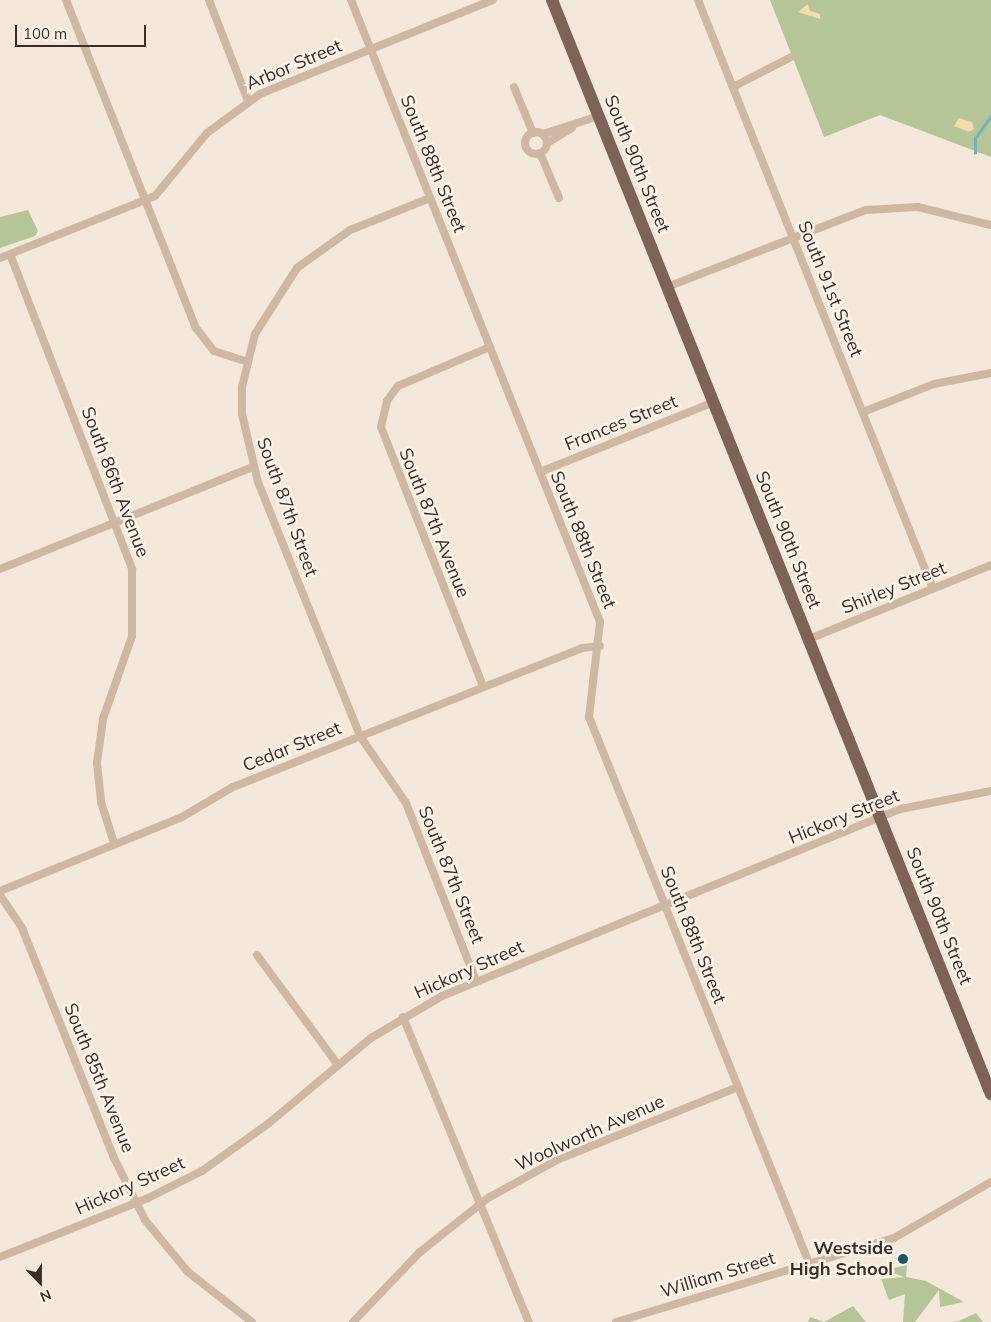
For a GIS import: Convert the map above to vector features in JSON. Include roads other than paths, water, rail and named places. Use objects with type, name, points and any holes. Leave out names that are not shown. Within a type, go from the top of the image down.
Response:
[{"type":"main road","name":"South 90th Street","points":[[552,0],[991,1094]]},
{"type":"street","points":[[66,0],[201,337],[219,354],[247,362]]},
{"type":"street","points":[[208,0],[248,101]]},
{"type":"street","name":"South 88th Street","points":[[351,0],[600,622],[600,646],[590,718],[810,1263]]},
{"type":"street","name":"Arbor Street","points":[[0,258],[146,200],[161,191],[207,133],[248,101],[493,0]]},
{"type":"street","name":"South 91st Street","points":[[698,0],[933,589]]},
{"type":"street","points":[[732,87],[791,56]]},
{"type":"street","points":[[514,87],[533,133],[526,147],[540,153],[558,198]]},
{"type":"street","points":[[533,133],[543,134],[574,126],[599,116]]},
{"type":"street","points":[[540,153],[547,144],[574,126]]},
{"type":"street","points":[[543,134],[547,144]]},
{"type":"street","name":"South 87th Street","points":[[430,198],[350,230],[307,258],[268,308],[247,362],[242,414],[253,467],[360,736],[406,804],[476,981]]},
{"type":"street","points":[[668,287],[855,212],[902,206],[991,225]]},
{"type":"street","name":"South 86th Avenue","points":[[10,254],[118,522],[132,569],[134,618],[128,654],[103,719],[97,763],[101,802],[114,843]]},
{"type":"street","name":"South 87th Avenue","points":[[483,686],[383,436],[387,401],[412,378],[490,347]]},
{"type":"street","points":[[863,412],[934,384],[991,373]]},
{"type":"street","name":"Frances Street","points":[[540,472],[714,402]]},
{"type":"street","points":[[0,569],[253,467]]},
{"type":"street","name":"Shirley Street","points":[[809,639],[991,565]]},
{"type":"street","name":"Cedar Street","points":[[0,891],[114,843],[182,817],[232,787],[582,648],[600,646]]},
{"type":"street","name":"Hickory Street","points":[[0,1257],[135,1202],[220,1160],[338,1065],[403,1017],[476,981],[881,817],[913,806],[991,791]]},
{"type":"street","name":"South 85th Avenue","points":[[0,895],[22,928],[135,1202],[172,1256],[252,1322]]},
{"type":"street","points":[[257,955],[338,1065]]},
{"type":"street","points":[[403,1017],[479,1205],[529,1322]]},
{"type":"street","name":"Woolworth Avenue","points":[[353,1322],[420,1252],[479,1205],[559,1159],[738,1087]]},
{"type":"street","name":"William Street","points":[[616,1322],[894,1238],[991,1182]]},
{"type":"waterway","points":[[975,153],[975,138],[991,116]]},
{"type":"place","name":"Westside High School","points":[[903,1259]]}]
